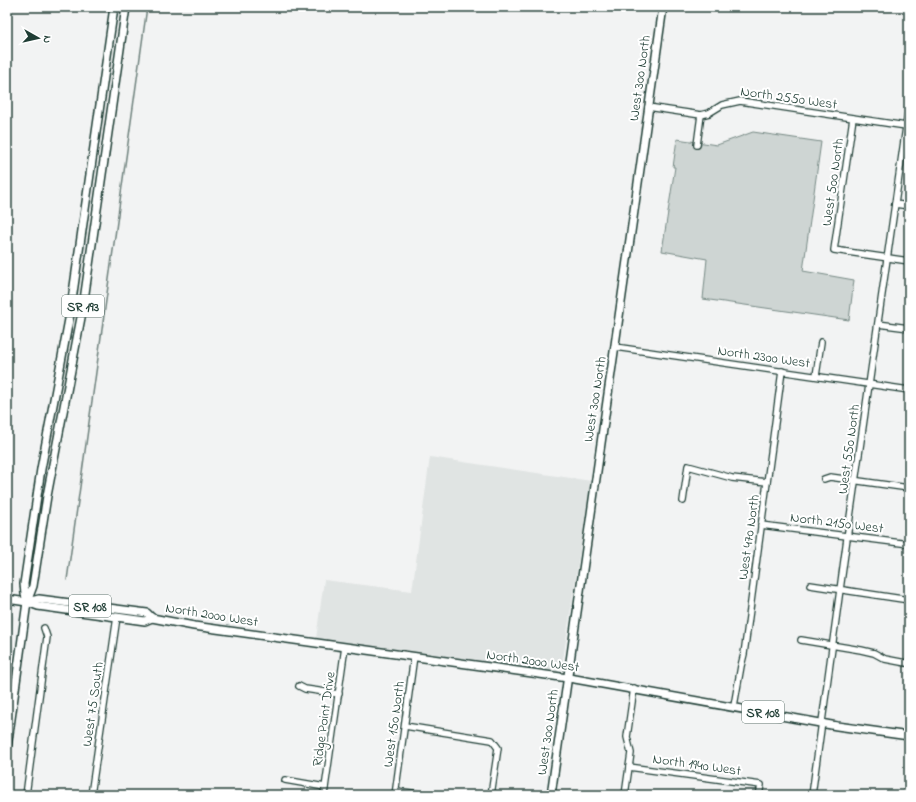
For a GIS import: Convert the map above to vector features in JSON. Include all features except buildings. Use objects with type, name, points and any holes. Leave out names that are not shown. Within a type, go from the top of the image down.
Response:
[{"type":"main road","name":"SR 193","points":[[27,602],[24,594],[24,584],[41,469],[71,307],[114,7]]},
{"type":"main road","name":"SR 193","points":[[7,748],[27,602],[33,586],[46,496],[82,314],[126,7]]},
{"type":"main road","name":"West 300 North","points":[[551,795],[663,7]]},
{"type":"main road","name":"North 2000 West","points":[[7,599],[27,602],[38,606],[117,617],[146,620],[152,618],[194,626],[634,688],[822,723],[909,736]]},
{"type":"main road","name":"North 2000 West","points":[[27,602],[39,599],[57,601],[147,613],[152,618]]},
{"type":"street","name":"North 2550 West","points":[[701,115],[709,113],[722,105],[740,101],[906,126]]},
{"type":"street","name":"West 550 North","points":[[812,795],[909,106]]},
{"type":"street","points":[[648,107],[701,115],[697,145]]},
{"type":"street","name":"West 500 North","points":[[853,118],[834,250],[887,257]]},
{"type":"street","points":[[895,204],[909,206]]},
{"type":"street","points":[[887,257],[909,261]]},
{"type":"street","points":[[878,324],[909,328]]},
{"type":"street","points":[[816,376],[821,342]]},
{"type":"street","name":"North 2300 West","points":[[615,347],[909,390]]},
{"type":"street","name":"West 470 North","points":[[734,706],[744,654],[782,371]]},
{"type":"street","points":[[683,501],[688,466],[732,478],[767,482]]},
{"type":"street","points":[[824,479],[856,480],[909,488]]},
{"type":"street","name":"North 2150 West","points":[[761,525],[909,544]]},
{"type":"street","points":[[810,585],[909,600]]},
{"type":"street","name":"West 75 South","points":[[91,795],[117,617]]},
{"type":"street","points":[[28,795],[47,637],[44,628]]},
{"type":"street","points":[[801,640],[867,651],[885,659],[906,662]]},
{"type":"street","name":"Ridge Point Drive","points":[[324,795],[345,647]]},
{"type":"street","name":"West 150 North","points":[[395,793],[414,656]]},
{"type":"street","points":[[299,686],[305,689],[339,694]]},
{"type":"street","points":[[625,795],[631,753],[627,737],[634,688]]},
{"type":"street","points":[[405,726],[492,740],[498,748],[491,795]]},
{"type":"street","name":"North 1940 West","points":[[629,767],[761,785],[759,795]]},
{"type":"street","points":[[285,780],[326,787]]},
{"type":"street","points":[[395,793],[427,795]]},
{"type":"shaded area","points":[[753,132],[821,142],[803,271],[854,280],[849,320],[703,299],[707,259],[662,251],[675,167],[673,167],[677,139],[717,145]]},
{"type":"shaded area","points":[[430,457],[591,481],[562,666],[558,673],[316,639],[324,580],[412,591]]},
{"type":"shaded area","points":[[7,608],[14,617],[7,669]]},
{"type":"waterway","points":[[67,580],[147,7]]}]
